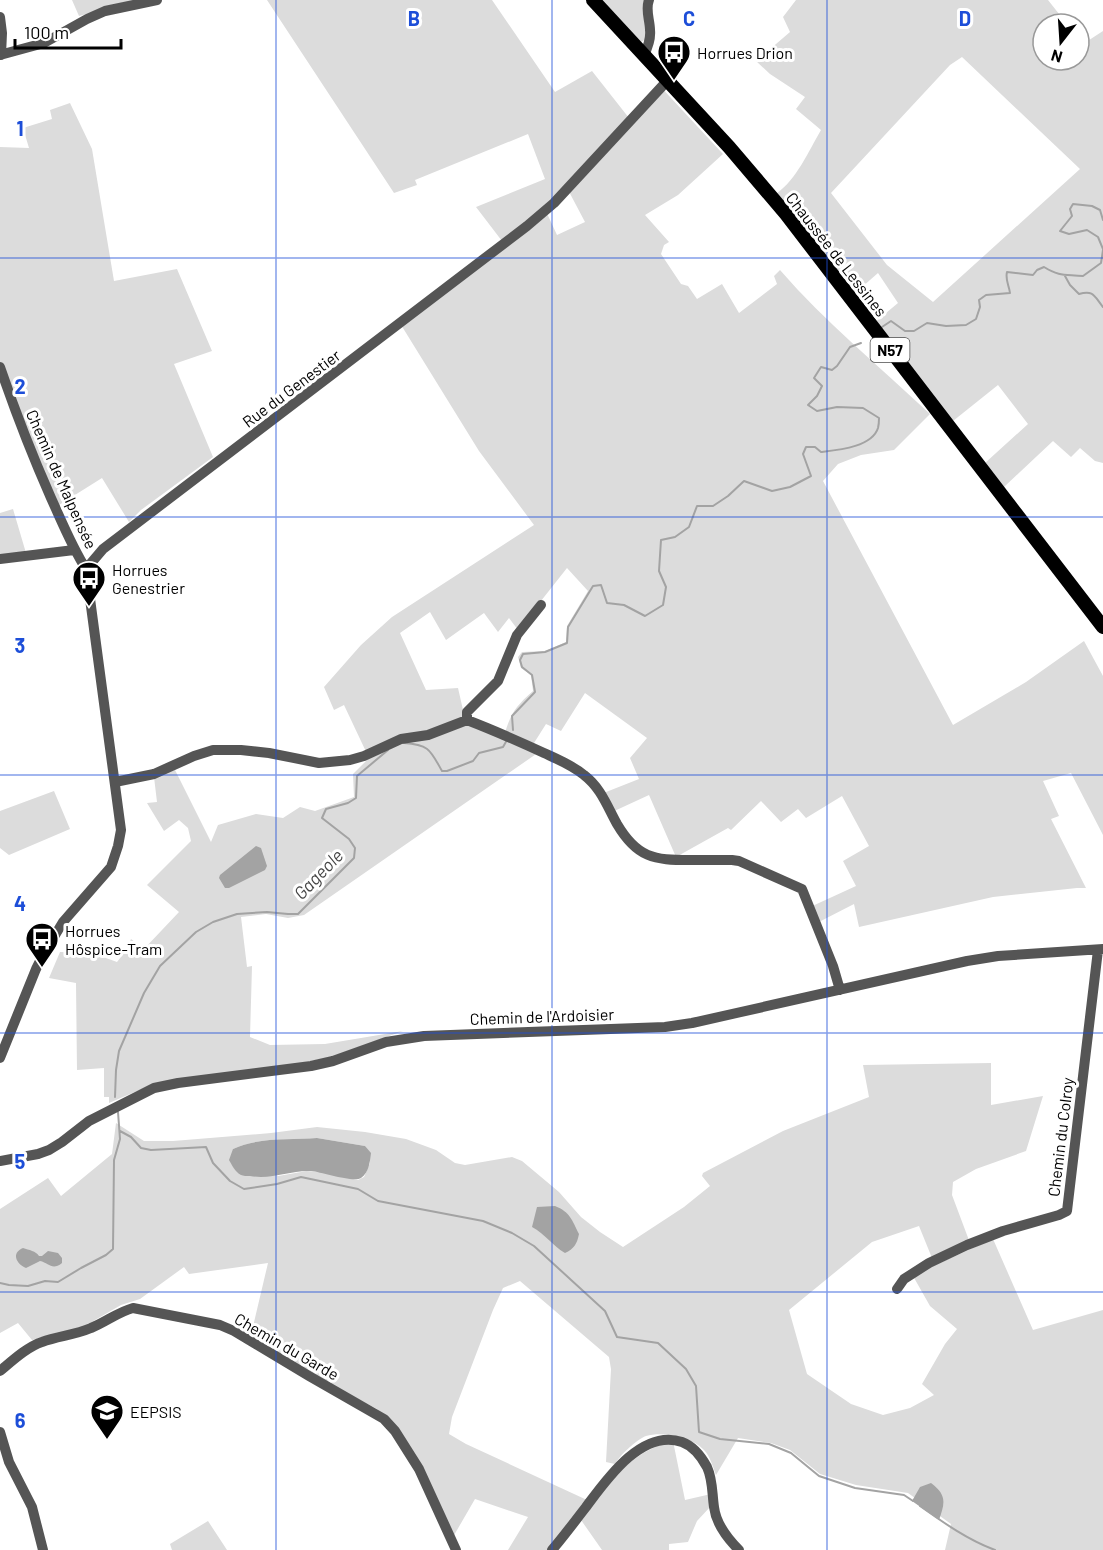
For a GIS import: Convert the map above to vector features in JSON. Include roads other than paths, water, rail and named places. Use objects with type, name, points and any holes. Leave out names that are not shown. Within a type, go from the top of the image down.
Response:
[{"type":"main road","name":"Chaussée de Lessines","points":[[593,0],[729,147],[786,214],[1103,627]]},
{"type":"street","points":[[0,17],[1,55],[44,43],[87,18],[105,11],[157,0]]},
{"type":"street","points":[[644,55],[650,42],[647,6],[649,0]]},
{"type":"street","name":"Rue du Genestier","points":[[86,569],[103,549],[527,226],[554,203],[667,81]]},
{"type":"street","name":"Chemin de Malpensée","points":[[0,367],[21,426],[74,550],[86,569]]},
{"type":"street","points":[[0,559],[74,550]]},
{"type":"street","points":[[0,1058],[43,954],[63,922],[105,875],[115,859],[121,830],[86,569]]},
{"type":"street","points":[[467,720],[466,712],[498,681],[517,634],[541,605]]},
{"type":"street","points":[[115,782],[154,774],[213,750],[269,753],[319,763],[350,760],[401,739],[435,733],[467,720],[533,748],[584,774],[598,788],[627,838],[647,855],[662,860],[739,861],[802,889],[833,966],[840,990]]},
{"type":"street","name":"Chemin de l'Ardoisier","points":[[0,1161],[50,1150],[104,1112],[154,1088],[311,1066],[403,1038],[448,1034],[665,1027],[717,1018],[967,961],[998,956],[1100,949]]},
{"type":"street","name":"Chemin du Colroy","points":[[897,1289],[904,1279],[929,1263],[967,1245],[1067,1211],[1100,949]]},
{"type":"street","name":"Chemin du Garde","points":[[0,1371],[42,1342],[85,1331],[133,1308],[220,1325],[241,1334],[384,1419],[401,1439],[419,1469],[456,1550]]},
{"type":"street","points":[[0,1431],[9,1462],[32,1507],[43,1550]]},
{"type":"street","points":[[552,1550],[618,1467],[643,1447],[667,1439],[687,1444],[703,1460],[709,1473],[714,1510],[718,1521],[729,1540],[739,1550]]},
{"type":"waterway","name":"Gageole","points":[[1103,220],[1100,210],[1092,206],[1073,204],[1070,209],[1072,216],[1060,231],[1069,234],[1087,230],[1098,237],[1103,249]]},
{"type":"waterway","name":"Gageole","points":[[882,327],[891,321],[905,331],[914,331],[927,323],[946,326],[966,325],[976,319],[980,307],[979,300],[986,295],[1010,293],[1007,272],[1033,275],[1044,267],[1059,274],[1083,276],[1101,263],[1103,250]]},
{"type":"waterway","points":[[1065,276],[1079,294],[1091,293],[1103,307]]},
{"type":"waterway","name":"Gageole","points":[[513,730],[512,716],[535,692],[532,675],[522,667],[520,660],[523,654],[545,652],[567,643],[568,627],[593,586],[601,585],[607,603],[624,605],[645,616],[663,605],[666,587],[659,571],[661,540],[675,537],[689,527],[697,506],[713,506],[744,481],[772,491],[790,487],[811,476],[803,454],[806,447],[815,447],[821,452],[845,449],[862,443],[875,434],[879,418],[863,408],[837,407],[817,411],[808,405],[817,396],[822,386],[814,378],[821,367],[832,370],[850,347],[861,343]]},
{"type":"waterway","name":"Gageole","points":[[404,743],[424,747],[432,753],[442,771],[447,771],[473,761],[479,753],[503,747],[507,740]]},
{"type":"waterway","name":"Gageole","points":[[115,1097],[119,1051],[144,993],[160,966],[196,932],[213,922],[237,914],[267,912],[298,914],[354,858],[355,848],[349,839],[322,818],[326,809],[348,803],[356,798],[357,776],[388,750]]},
{"type":"waterway","name":"Gageole","points":[[0,1283],[28,1286],[45,1281],[58,1282],[113,1249],[114,1160],[120,1139],[118,1112]]},
{"type":"waterway","points":[[120,1131],[131,1137],[141,1148],[151,1150],[206,1147],[213,1163],[230,1181],[244,1189],[277,1184],[301,1177],[358,1189],[378,1201],[483,1221],[512,1233],[534,1246],[605,1311],[617,1337],[658,1343],[686,1369],[696,1386],[699,1432],[720,1439],[769,1444],[791,1453],[819,1476],[855,1488],[904,1495],[913,1501]]},
{"type":"waterway","points":[[920,1506],[947,1525],[995,1550]]},
{"type":"place","name":"Horrues Drion","points":[[674,81]]},
{"type":"place","name":"Horrues Genestrier","points":[[89,607]]},
{"type":"place","name":"Horrues Hôspice-Tram","points":[[42,968]]},
{"type":"place","name":"EEPSIS","points":[[107,1440]]}]
